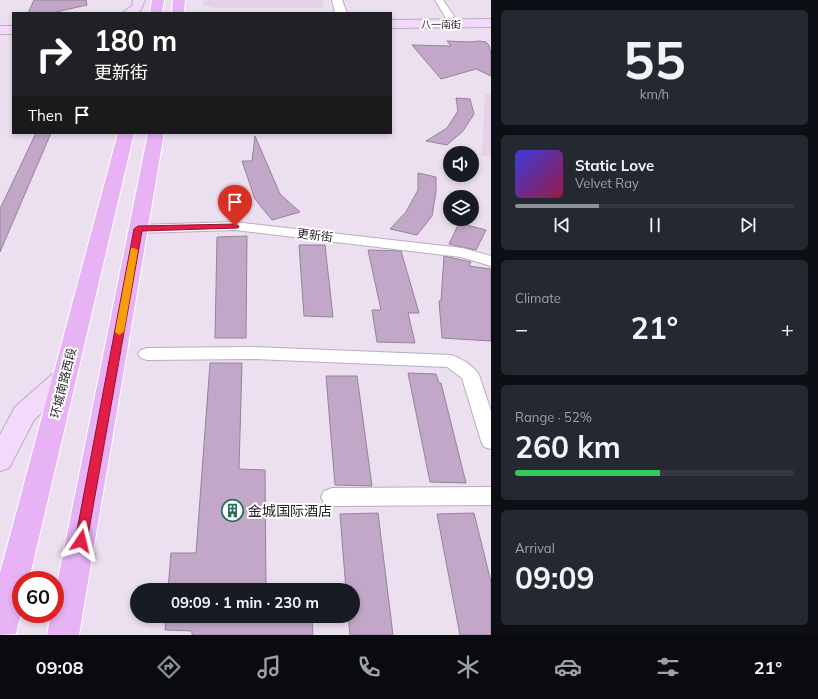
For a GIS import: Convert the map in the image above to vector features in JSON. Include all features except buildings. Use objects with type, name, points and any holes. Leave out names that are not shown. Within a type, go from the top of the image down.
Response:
[{"type":"main road","points":[[130,12],[137,8],[140,0]]},
{"type":"main road","points":[[156,12],[158,0]]},
{"type":"main road","points":[[178,12],[179,0]]},
{"type":"main road","name":"八一南街","points":[[392,16],[491,16]]},
{"type":"main road","points":[[0,22],[12,21]]},
{"type":"main road","name":"八一南街","points":[[392,24],[491,23]]},
{"type":"main road","points":[[0,30],[12,30]]},
{"type":"main road","name":"环城南路西段","points":[[0,634],[126,134]]},
{"type":"main road","points":[[63,635],[156,134]]},
{"type":"main road","points":[[0,460],[24,414],[65,376]]},
{"type":"street","points":[[337,0],[341,12]]},
{"type":"street","points":[[440,0],[449,16]]},
{"type":"street","name":"更新街","points":[[138,229],[235,226],[462,253],[491,261]]},
{"type":"street","points":[[147,354],[252,353],[451,361],[470,375],[491,442]]},
{"type":"street","points":[[332,497],[491,496]]},
{"type":"shaded area","points":[[203,0],[322,0],[324,8],[214,8],[203,5]]},
{"type":"shaded area","points":[[485,94],[491,94],[491,156],[482,156]]},
{"type":"slow traffic","points":[[119,332],[134,250]]},
{"type":"place","name":"金城国际酒店","points":[[232,511]]},
{"type":"route","points":[[81,541],[138,229],[163,227],[235,226]]}]
